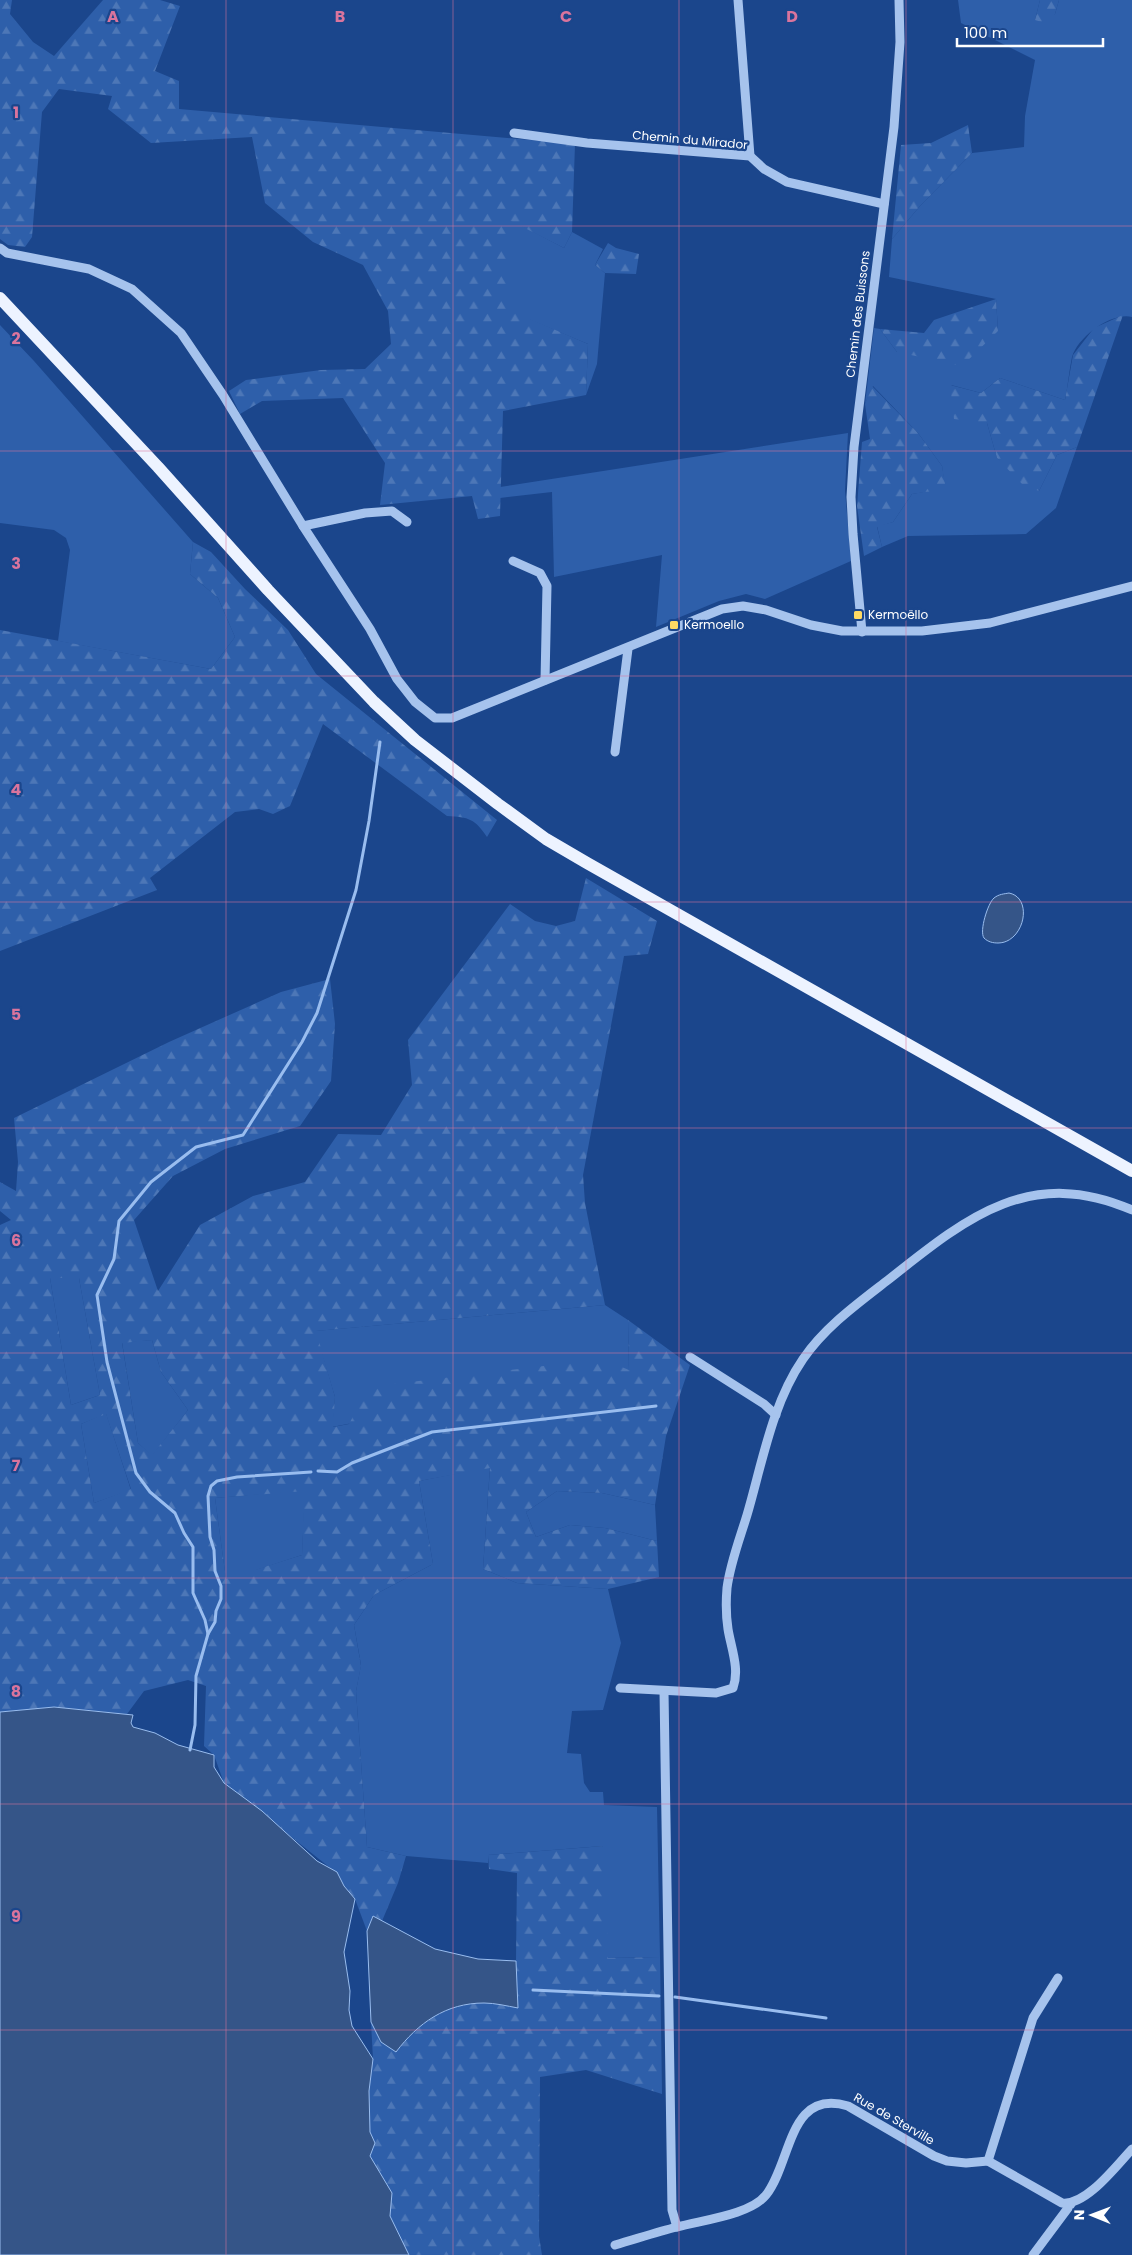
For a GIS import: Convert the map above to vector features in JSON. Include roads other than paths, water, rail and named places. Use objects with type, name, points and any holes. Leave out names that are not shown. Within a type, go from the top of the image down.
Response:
[{"type":"main road","points":[[0,298],[158,467],[268,590],[374,702],[414,740],[546,839],[1132,1171]]},
{"type":"street","points":[[738,0],[750,156]]},
{"type":"street","name":"Chemin des Buissons","points":[[862,632],[851,497],[854,447],[894,128],[900,42],[899,0]]},
{"type":"street","name":"Chemin du Mirador","points":[[514,133],[587,143],[750,156],[764,169],[787,182],[884,204]]},
{"type":"street","points":[[0,248],[7,253],[89,269],[132,289],[181,333],[223,395],[303,526],[370,629],[397,679],[415,702],[435,718],[452,718],[722,609],[743,606],[766,610],[811,625],[842,631],[922,631],[966,628],[1132,586]]},
{"type":"street","points":[[303,526],[392,511],[407,522]]},
{"type":"street","points":[[513,561],[540,573],[547,586],[545,680]]},
{"type":"street","points":[[615,752],[628,648]]},
{"type":"street","points":[[620,1688],[716,1693],[733,1688],[736,1672],[728,1627],[727,1587],[776,1415],[789,1382],[820,1337],[843,1315],[952,1230],[981,1213],[1006,1202],[1045,1194],[1072,1194],[1098,1198],[1132,1210]]},
{"type":"street","points":[[690,1357],[764,1404],[776,1415]]},
{"type":"street","points":[[664,1691],[672,2210],[677,2227]]},
{"type":"street","points":[[1058,1978],[1033,2018],[988,2161],[1062,2203],[1071,2204]]},
{"type":"street","name":"Rue de Sterville","points":[[615,2245],[737,2212],[757,2202],[766,2195],[802,2118],[810,2108],[823,2102],[834,2102],[848,2106],[934,2156],[948,2161],[966,2163],[988,2161]]},
{"type":"street","points":[[1033,2255],[1071,2204],[1084,2198],[1132,2149]]},
{"type":"waterway","points":[[190,1750],[195,1725],[196,1676],[208,1634],[205,1620],[193,1593],[193,1547],[175,1513],[150,1492],[136,1473],[107,1362],[97,1295],[114,1259],[119,1221],[151,1182],[196,1147],[243,1135],[302,1042],[317,1013],[356,890],[369,821],[380,742]]},
{"type":"waterway","points":[[318,1471],[337,1472],[352,1463],[432,1432],[656,1406]]},
{"type":"waterway","points":[[208,1634],[215,1622],[216,1611],[221,1599],[221,1586],[215,1571],[214,1550],[210,1537],[208,1496],[211,1486],[217,1481],[237,1477],[311,1472]]},
{"type":"waterway","points":[[533,1990],[659,1996]]},
{"type":"waterway","points":[[675,1997],[826,2018]]},
{"type":"place","name":"Kermoëllo","points":[[858,615]]},
{"type":"place","name":"Kermoello","points":[[674,625]]}]
